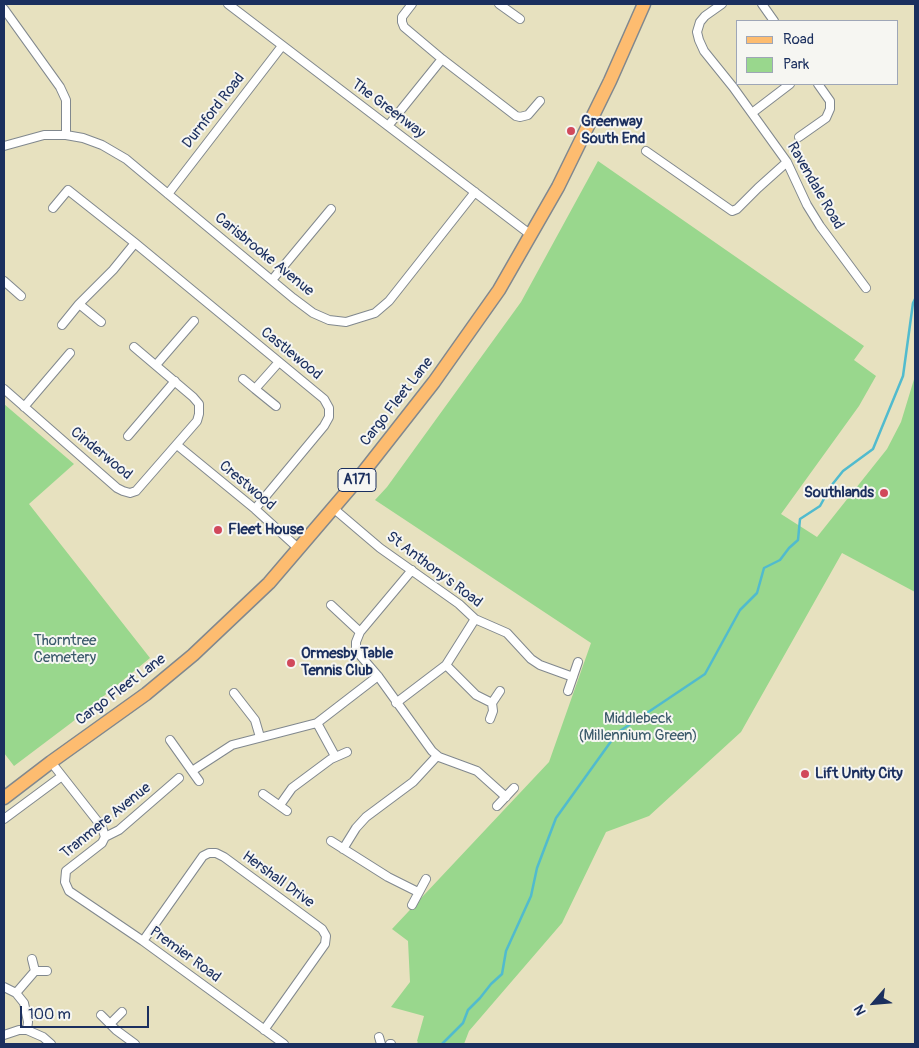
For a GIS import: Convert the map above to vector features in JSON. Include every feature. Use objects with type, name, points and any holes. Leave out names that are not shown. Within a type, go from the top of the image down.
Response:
[{"type":"main road","name":"Cargo Fleet Lane","points":[[4,798],[50,762],[146,694],[193,655],[269,583],[333,508],[434,382],[499,290],[553,198],[594,115],[644,4]]},
{"type":"street","name":"The Greenway","points":[[228,4],[532,235]]},
{"type":"street","points":[[412,4],[402,17],[404,27],[516,116],[520,118],[528,115],[540,101]]},
{"type":"street","points":[[499,4],[520,20]]},
{"type":"street","name":"Ravendale Road","points":[[722,4],[700,22],[697,32],[698,40],[704,51],[787,162],[807,205],[820,226],[866,288]]},
{"type":"street","points":[[762,4],[773,20]]},
{"type":"street","points":[[4,9],[60,87],[66,100],[66,134]]},
{"type":"street","name":"Durnford Road","points":[[168,194],[282,46]]},
{"type":"street","points":[[388,126],[442,59]]},
{"type":"street","points":[[752,113],[789,85]]},
{"type":"street","points":[[799,137],[826,118],[830,110],[830,101],[819,85]]},
{"type":"street","name":"Carisbrooke Avenue","points":[[4,146],[44,135],[66,134],[102,144],[126,159],[293,298],[328,320],[346,322],[375,314],[389,302],[475,192]]},
{"type":"street","points":[[646,151],[732,211],[743,204],[787,162]]},
{"type":"street","name":"Castlewood","points":[[53,208],[68,190],[136,243],[324,399],[329,408],[329,417],[324,426],[255,509]]},
{"type":"street","points":[[272,280],[330,209]]},
{"type":"street","points":[[62,325],[136,243]]},
{"type":"street","points":[[4,282],[21,296]]},
{"type":"street","points":[[80,304],[100,322]]},
{"type":"street","points":[[156,365],[194,321]]},
{"type":"street","points":[[128,436],[175,381],[134,346]]},
{"type":"street","points":[[24,407],[70,353]]},
{"type":"street","points":[[255,389],[278,362]]},
{"type":"street","points":[[243,379],[276,406]]},
{"type":"street","name":"Cinderwood","points":[[4,389],[122,492],[130,493],[136,491],[177,445],[196,421],[199,414],[199,404],[175,381]]},
{"type":"street","name":"Crestwood","points":[[177,445],[255,509],[299,549]]},
{"type":"street","name":"St Anthony's Road","points":[[333,508],[380,548],[459,604],[475,619],[507,633],[536,662],[573,677]]},
{"type":"street","points":[[412,570],[360,632],[356,642],[356,649],[437,756],[477,771],[506,797]]},
{"type":"street","points":[[331,605],[360,632]]},
{"type":"street","points":[[396,703],[446,665],[453,657],[475,619]]},
{"type":"street","points":[[568,691],[578,662]]},
{"type":"street","points":[[446,665],[476,695],[492,703]]},
{"type":"street","points":[[192,771],[227,747],[317,723],[378,676]]},
{"type":"street","points":[[490,718],[493,711],[492,703],[500,691]]},
{"type":"street","points":[[234,693],[255,720],[260,737]]},
{"type":"street","points":[[317,723],[335,756]]},
{"type":"street","points":[[170,740],[199,781]]},
{"type":"street","points":[[280,805],[292,788],[335,756],[347,752]]},
{"type":"street","points":[[343,849],[356,828],[366,817],[413,782],[437,756]]},
{"type":"street","points":[[50,762],[102,827],[106,837]]},
{"type":"street","points":[[4,819],[62,776]]},
{"type":"street","name":"Tranmere Avenue","points":[[69,891],[65,882],[66,871],[102,843],[106,837],[119,830],[179,778]]},
{"type":"street","points":[[497,806],[514,788]]},
{"type":"street","points":[[263,794],[287,811]]},
{"type":"street","points":[[331,841],[388,877],[418,892]]},
{"type":"street","name":"Hershall Drive","points":[[143,941],[203,856],[216,852],[322,929],[326,936],[325,944],[264,1030]]},
{"type":"street","points":[[412,906],[426,879]]},
{"type":"street","name":"Premier Road","points":[[69,891],[143,941],[284,1044]]},
{"type":"street","points":[[16,993],[34,971],[32,959]]},
{"type":"street","points":[[34,971],[48,971]]},
{"type":"street","points":[[4,987],[16,993],[24,1004],[27,1012],[27,1030]]},
{"type":"street","points":[[110,1024],[122,1012]]},
{"type":"street","points":[[101,1016],[135,1044]]},
{"type":"street","points":[[4,1035],[19,1030],[27,1030],[43,1037],[51,1044]]},
{"type":"green space","name":"Middlebeck (Millennium Green)","points":[[598,161],[864,346],[854,360],[876,376],[859,406],[781,514],[817,537],[887,449],[901,422],[915,376],[915,592],[842,553],[741,732],[649,816],[606,832],[562,923],[469,1031],[464,1044],[416,1044],[424,1016],[391,1007],[410,982],[408,941],[392,929],[549,762],[591,643],[375,500],[387,487],[521,302]]},
{"type":"green space","name":"Thorntree Cemetery","points":[[4,404],[74,464],[29,504],[150,658],[71,723],[14,766],[4,753]]},
{"type":"waterway","points":[[442,1044],[463,1023],[468,1010],[502,974],[506,951],[531,896],[537,868],[556,818],[617,733],[705,674],[740,610],[757,593],[764,568],[780,560],[798,540],[800,519],[820,506],[831,486],[843,471],[873,449],[903,376],[915,299]]},
{"type":"place","name":"Greenway South End","points":[[571,131]]},
{"type":"place","name":"Southlands","points":[[884,493]]},
{"type":"place","name":"Fleet House","points":[[218,530]]},
{"type":"place","name":"Ormesby Table Tennis Club","points":[[291,663]]},
{"type":"place","name":"Lift Unity City","points":[[805,774]]}]
